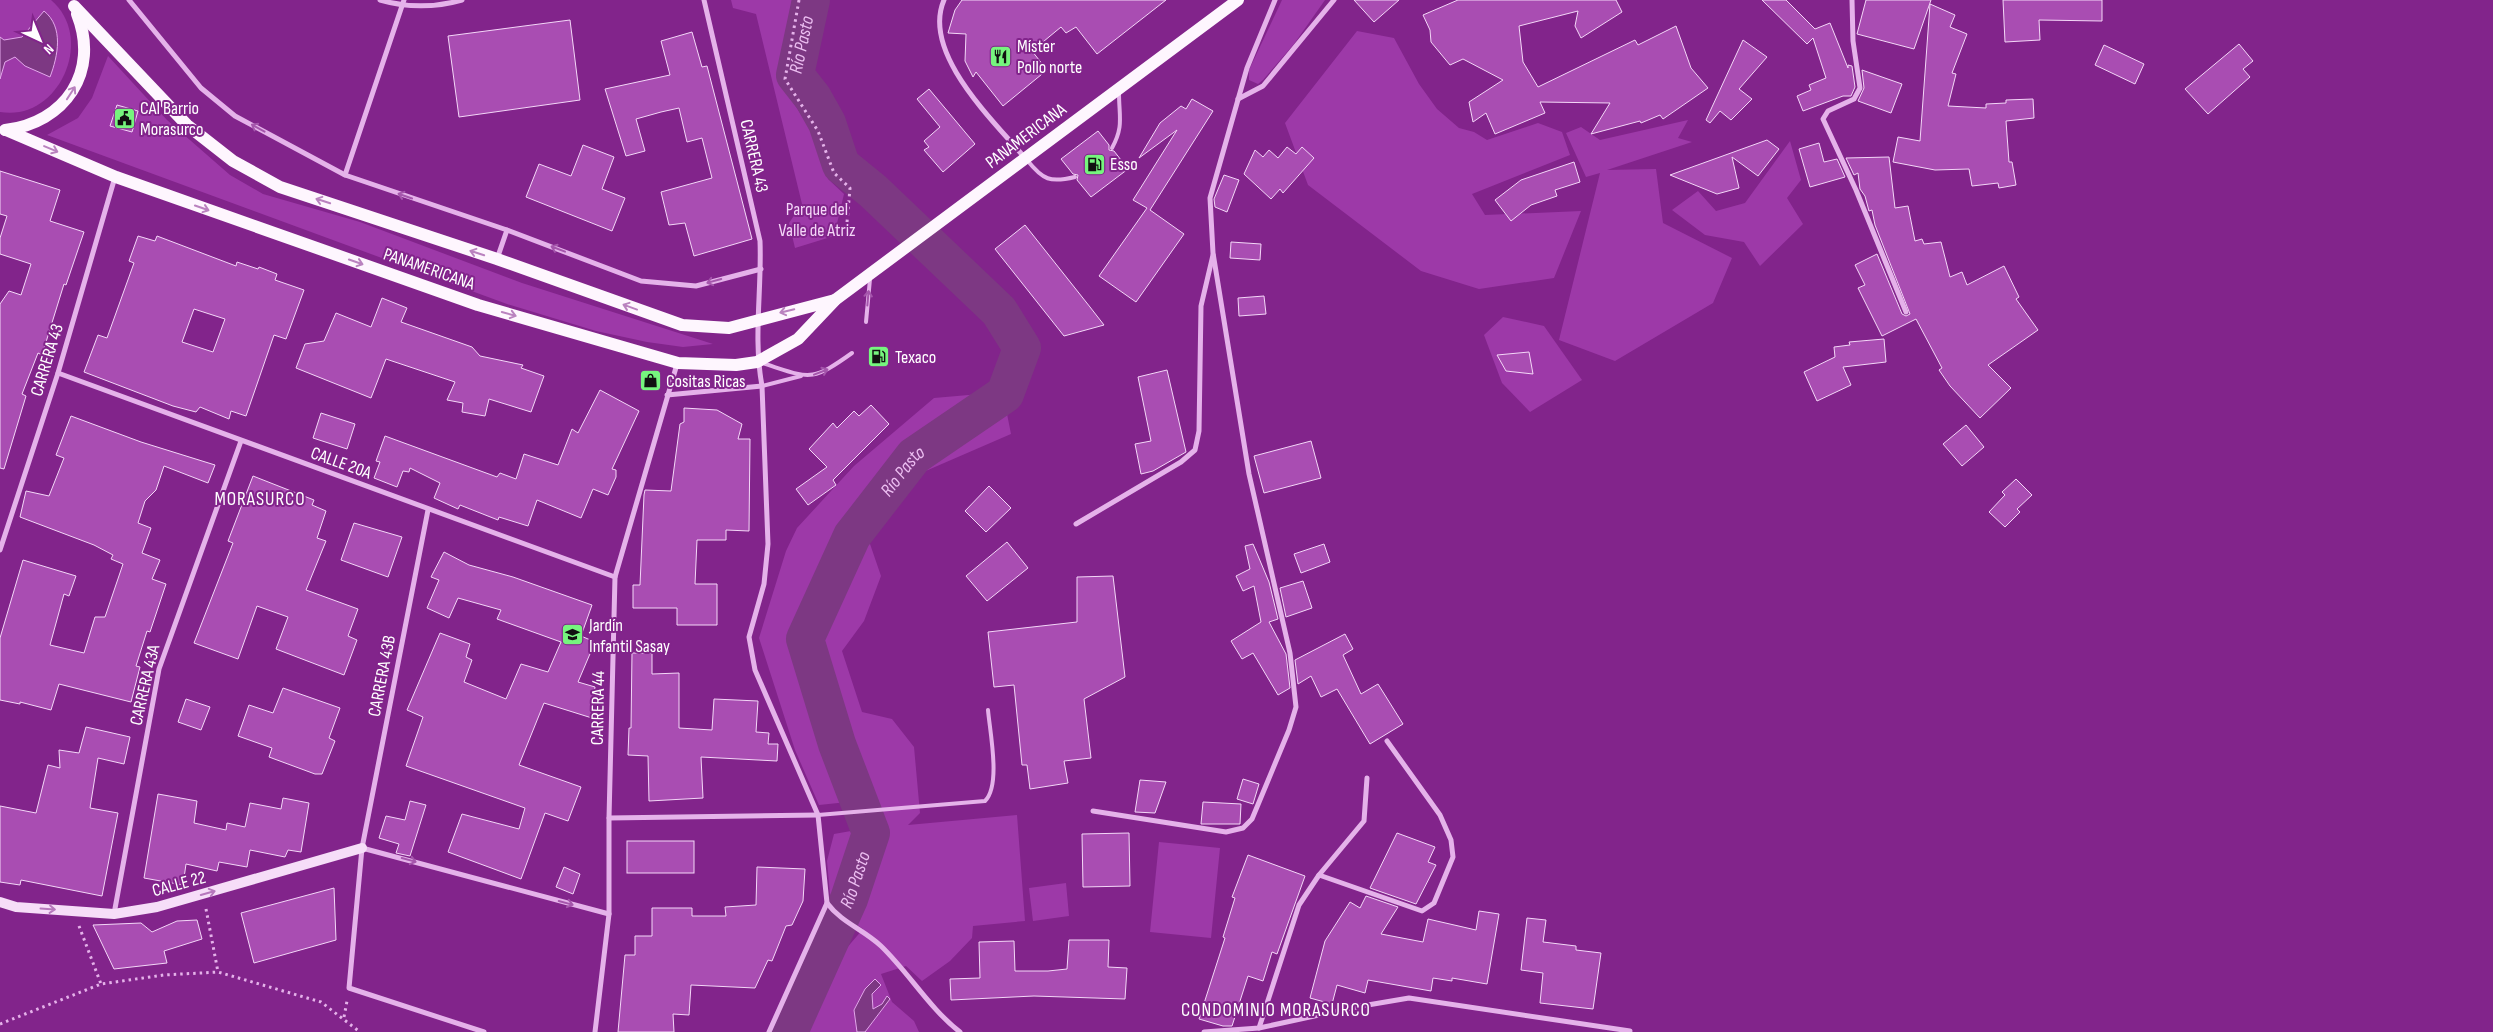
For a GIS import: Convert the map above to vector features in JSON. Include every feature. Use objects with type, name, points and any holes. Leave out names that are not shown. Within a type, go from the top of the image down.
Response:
[{"type":"main road","name":"PANAMERICANA","points":[[3,130],[116,177],[478,305],[678,363],[736,366],[758,362],[798,339],[835,300],[1238,0]]},
{"type":"main road","name":"PANAMERICANA","points":[[72,3],[187,125],[233,162],[280,187],[682,325],[729,328],[835,300]]},
{"type":"main road","points":[[3,130],[30,126],[51,114],[69,97],[80,76],[85,52],[84,36],[72,3]]},
{"type":"street","points":[[129,0],[208,94],[235,116],[346,176],[507,230],[641,281],[696,286],[761,269]]},
{"type":"street","points":[[380,0],[403,6],[441,6],[462,0]]},
{"type":"street","points":[[346,176],[404,0]]},
{"type":"street","name":"CARRERA 43","points":[[704,0],[760,241],[758,362],[762,386],[768,544],[764,584],[749,637],[755,670],[818,815],[827,902]]},
{"type":"street","points":[[944,0],[940,21],[941,40],[949,61],[974,97],[1025,158]]},
{"type":"street","points":[[1093,811],[1226,832],[1243,828],[1252,819],[1289,730],[1296,707],[1290,653],[1249,474],[1214,252],[1210,198],[1247,68],[1275,0]]},
{"type":"street","points":[[1238,99],[1263,86],[1334,0]]},
{"type":"street","points":[[1852,0],[1853,41],[1860,88],[1854,99],[1828,111],[1824,119],[1856,190],[1906,312]]},
{"type":"street","name":"CARRERA 43","points":[[1,546],[58,374],[116,177]]},
{"type":"street","points":[[497,260],[507,230]]},
{"type":"street","points":[[1076,524],[1181,462],[1194,450],[1199,431],[1201,306],[1214,252]]},
{"type":"street","name":"CARRERA 44","points":[[595,1032],[609,914],[609,818],[615,578],[678,363]]},
{"type":"street","name":"CALLE 20A","points":[[58,374],[615,578]]},
{"type":"street","points":[[667,396],[762,386]]},
{"type":"street","name":"CARRERA 43A","points":[[114,914],[159,669],[241,441]]},
{"type":"street","name":"CARRERA 43B","points":[[428,510],[362,848],[350,988],[484,1032]]},
{"type":"street","points":[[1319,875],[1422,910],[1434,902],[1453,857],[1451,840],[1440,815],[1387,741]]},
{"type":"street","points":[[1259,1028],[1299,905],[1319,875],[1364,821],[1367,778]]},
{"type":"street","points":[[609,818],[818,815]]},
{"type":"street","points":[[362,848],[609,914]]},
{"type":"street","name":"CALLE 22","points":[[0,902],[16,907],[114,914],[158,907],[362,848]]},
{"type":"street","points":[[769,1032],[827,902],[835,913],[879,944],[902,966],[950,1024],[960,1032]]},
{"type":"street","points":[[1204,1032],[1259,1028],[1356,1006],[1409,998],[1630,1031]]},
{"type":"lane","points":[[1112,148],[1120,135],[1122,118],[1119,88]]},
{"type":"lane","points":[[1025,158],[1038,174],[1049,180],[1075,177]]},
{"type":"lane","points":[[866,322],[875,272]]},
{"type":"lane","points":[[762,386],[803,376],[818,375],[852,353]]},
{"type":"lane","points":[[758,362],[803,376]]},
{"type":"lane","points":[[818,815],[985,801],[992,795],[994,778],[988,710]]},
{"type":"path","points":[[799,0],[785,79],[818,131],[834,173],[850,188],[846,234]]},
{"type":"path","points":[[203,894],[218,972]]},
{"type":"path","points":[[73,911],[101,984]]},
{"type":"path","points":[[0,1024],[101,984],[164,975],[218,972],[321,1002],[360,1032]]},
{"type":"green space","points":[[0,0],[51,0],[64,16],[70,35],[70,55],[64,74],[54,91],[39,104],[21,112],[0,112]]},
{"type":"green space","name":"Parque del Valle de Atriz","points":[[731,0],[792,0],[778,79],[815,136],[828,179],[844,194],[834,236],[795,248],[789,223],[802,204],[756,14],[733,8]]},
{"type":"green space","points":[[1282,0],[1325,0],[1294,44],[1258,84],[1249,80],[1249,70]]},
{"type":"green space","points":[[1357,31],[1394,38],[1419,84],[1437,109],[1459,128],[1474,132],[1487,140],[1538,123],[1562,132],[1570,155],[1472,194],[1485,215],[1581,211],[1554,278],[1479,289],[1421,271],[1308,185],[1285,123]]},
{"type":"green space","points":[[108,56],[167,120],[230,175],[263,194],[360,222],[522,283],[713,344],[683,347],[647,342],[596,331],[507,304],[47,135],[78,118],[92,98]]},
{"type":"green space","points":[[1688,120],[1678,138],[1692,142],[1607,170],[1656,169],[1663,223],[1732,258],[1713,303],[1615,361],[1559,340],[1600,173],[1586,177],[1566,133],[1581,127],[1600,140]]},
{"type":"green space","points":[[1790,141],[1801,180],[1787,198],[1803,224],[1760,266],[1744,242],[1705,235],[1672,210],[1698,191],[1716,211],[1745,203]]},
{"type":"green space","points":[[1503,317],[1544,326],[1582,380],[1530,412],[1502,383],[1484,335]]},
{"type":"green space","points":[[980,394],[1007,414],[1011,434],[921,473],[896,499],[869,541],[881,576],[864,621],[842,651],[862,712],[892,719],[914,747],[920,813],[908,825],[1017,815],[1025,921],[973,926],[972,938],[950,961],[922,981],[906,966],[881,974],[892,1002],[914,1021],[919,1032],[865,1032],[890,999],[887,996],[882,1004],[873,1010],[872,994],[865,989],[854,1010],[857,1032],[801,1032],[833,964],[863,929],[831,906],[827,861],[834,834],[862,829],[857,801],[819,805],[795,750],[759,638],[786,551],[797,528],[854,466],[934,398]]},
{"type":"green space","points":[[1159,842],[1220,848],[1211,938],[1150,932]]},
{"type":"green space","points":[[1066,883],[1069,916],[1033,921],[1029,888]]},
{"type":"shaded area","points":[[44,11],[54,25],[58,42],[50,77],[25,66],[15,57],[5,62],[0,79],[0,37],[4,40],[22,37]]},
{"type":"shaded area","points":[[875,979],[881,985],[872,994],[873,1009],[882,1004],[887,996],[890,999],[865,1032],[857,1032],[854,1010],[865,989]]},
{"type":"building","name":"Míster Pollo norte","points":[[962,0],[1166,0],[1097,54],[1076,27],[1066,33],[1061,27],[1032,51],[1047,70],[1003,106],[976,72],[973,77],[965,61],[966,34],[948,33],[955,10]]},
{"type":"building","points":[[1354,0],[1399,0],[1374,22]]},
{"type":"building","points":[[1458,0],[1616,0],[1622,12],[1581,38],[1575,26],[1578,11],[1519,26],[1523,62],[1538,87],[1635,40],[1638,45],[1676,26],[1691,68],[1708,88],[1663,119],[1660,115],[1641,123],[1640,121],[1591,134],[1610,103],[1540,102],[1545,113],[1495,134],[1486,113],[1473,122],[1469,102],[1503,80],[1463,59],[1450,65],[1431,42],[1430,30],[1423,15]]},
{"type":"building","points":[[1762,0],[1786,0],[1815,29],[1830,23],[1848,68],[1848,65],[1852,66],[1855,87],[1851,96],[1843,96],[1803,111],[1797,96],[1811,90],[1809,85],[1826,78],[1813,38],[1807,44]]},
{"type":"building","points":[[1866,0],[1931,0],[1914,49],[1857,34]]},
{"type":"building","points":[[2003,0],[2102,0],[2102,21],[2039,20],[2040,40],[2005,42]]},
{"type":"building","points":[[1930,4],[1955,15],[1950,27],[1967,34],[1952,73],[1956,74],[1948,106],[1986,108],[1986,104],[2006,103],[2006,100],[2033,99],[2034,118],[2006,121],[2009,162],[2012,162],[2016,185],[1999,188],[1998,183],[1972,186],[1969,169],[1935,170],[1893,162],[1898,137],[1920,141]]},
{"type":"building","points":[[570,20],[580,100],[459,117],[448,36]]},
{"type":"building","points":[[692,32],[702,67],[707,66],[752,239],[694,256],[685,223],[669,225],[661,192],[712,178],[702,138],[687,142],[679,108],[661,112],[636,119],[645,151],[626,156],[605,89],[670,75],[661,41]]},
{"type":"building","points":[[1743,40],[1767,57],[1739,89],[1752,99],[1731,120],[1720,111],[1710,123],[1706,120]]},
{"type":"building","points":[[2239,44],[2253,61],[2243,69],[2250,77],[2208,114],[2185,89]]},
{"type":"building","points":[[2104,45],[2144,64],[2135,84],[2095,65]]},
{"type":"building","points":[[1862,70],[1902,84],[1891,113],[1858,101],[1864,88]]},
{"type":"building","points":[[929,89],[975,144],[943,172],[924,150],[929,147],[924,141],[940,127],[917,99]]},
{"type":"building","points":[[1192,99],[1213,111],[1150,210],[1184,234],[1136,302],[1099,276],[1147,208],[1133,200],[1177,130],[1139,158],[1160,123],[1181,106],[1186,109]]},
{"type":"building","name":"CAI Barrio Morasurco","points":[[117,105],[138,111],[132,132],[110,126]]},
{"type":"building","name":"Esso","points":[[1098,131],[1109,145],[1109,150],[1114,151],[1128,169],[1091,197],[1077,180],[1078,175],[1073,174],[1061,159]]},
{"type":"building","points":[[1767,140],[1779,149],[1758,176],[1732,157],[1739,188],[1717,194],[1670,175]]},
{"type":"building","points":[[1819,143],[1824,162],[1837,159],[1845,177],[1810,187],[1799,149]]},
{"type":"building","points":[[583,145],[614,157],[602,189],[625,198],[612,231],[526,197],[539,164],[571,176]]},
{"type":"building","points":[[1287,147],[1296,154],[1302,147],[1314,158],[1283,193],[1280,189],[1271,199],[1244,174],[1255,150],[1263,157],[1269,150],[1278,158]]},
{"type":"building","points":[[1889,157],[1895,208],[1908,206],[1915,241],[1922,239],[1924,244],[1941,242],[1950,277],[1962,272],[1967,285],[2004,266],[2019,297],[2016,299],[2038,330],[1988,365],[2011,388],[1980,418],[1950,386],[1939,370],[1942,368],[1916,319],[1882,336],[1858,288],[1865,285],[1855,265],[1877,254],[1902,314],[1906,316],[1910,314],[1875,225],[1872,210],[1869,211],[1865,196],[1860,189],[1858,173],[1854,175],[1846,158]]},
{"type":"building","points":[[1574,162],[1580,182],[1555,190],[1557,196],[1531,205],[1511,221],[1495,200],[1521,180]]},
{"type":"building","points":[[0,171],[60,190],[50,221],[84,232],[66,285],[64,284],[42,355],[38,353],[22,394],[26,396],[4,469],[0,468],[0,304],[9,291],[21,295],[31,264],[0,254],[0,238],[7,216],[0,214]]},
{"type":"building","points":[[1224,175],[1239,180],[1227,212],[1215,207],[1214,199]]},
{"type":"building","points":[[1025,225],[1104,325],[1064,336],[995,249]]},
{"type":"building","points":[[138,236],[155,241],[157,236],[236,266],[237,262],[258,269],[259,267],[277,274],[275,280],[304,290],[286,339],[274,335],[246,416],[231,411],[229,419],[200,407],[196,412],[173,406],[84,372],[98,335],[107,338],[134,263],[129,261]],"holes":[[[194,309],[225,319],[213,352],[182,342]]]},
{"type":"building","points":[[1231,242],[1261,244],[1260,260],[1230,258]]},
{"type":"building","points":[[1264,296],[1266,314],[1239,316],[1238,298]]},
{"type":"building","points":[[382,298],[407,308],[401,322],[472,347],[480,356],[523,365],[521,368],[544,376],[531,412],[489,399],[485,416],[462,412],[463,403],[447,400],[455,382],[386,359],[371,398],[296,368],[305,344],[324,341],[336,313],[371,327]]},
{"type":"building","points":[[1884,339],[1886,362],[1843,367],[1851,385],[1817,401],[1804,372],[1835,357],[1834,347],[1850,345],[1849,342]]},
{"type":"building","points":[[1529,352],[1533,374],[1506,371],[1497,355]]},
{"type":"building","points":[[1167,370],[1186,452],[1153,471],[1141,474],[1135,444],[1151,441],[1138,377]]},
{"type":"building","points":[[600,390],[639,411],[612,469],[616,470],[616,477],[608,495],[593,489],[581,518],[537,500],[528,526],[499,517],[498,520],[460,505],[458,509],[434,498],[440,483],[410,468],[409,472],[403,471],[397,487],[374,478],[380,462],[376,461],[385,436],[497,477],[500,473],[516,479],[524,454],[558,465],[572,429],[578,433]]},
{"type":"building","points":[[871,405],[889,424],[833,480],[836,485],[808,505],[796,489],[827,467],[809,449],[833,423],[837,428],[854,411],[859,416]]},
{"type":"building","points":[[684,408],[717,410],[742,424],[738,439],[750,439],[749,531],[726,530],[726,540],[697,540],[695,584],[717,584],[717,625],[677,625],[677,608],[633,608],[633,585],[640,585],[645,490],[671,491],[680,424],[684,422]]},
{"type":"building","points":[[321,413],[355,424],[347,449],[313,438]]},
{"type":"building","points":[[71,416],[141,442],[215,465],[208,483],[164,466],[156,490],[145,501],[138,523],[151,528],[142,553],[160,560],[152,579],[166,584],[150,632],[147,631],[136,666],[140,667],[131,702],[59,684],[51,710],[20,702],[20,704],[0,700],[0,638],[23,560],[76,576],[69,596],[64,594],[50,645],[84,653],[95,617],[105,617],[123,564],[111,559],[113,555],[94,545],[20,517],[26,491],[49,496],[64,458],[56,455]]},
{"type":"building","points":[[1966,425],[1984,447],[1962,466],[1943,444]]},
{"type":"building","points":[[1311,441],[1321,478],[1264,493],[1254,456]]},
{"type":"building","points":[[253,476],[314,500],[312,505],[326,511],[317,538],[326,541],[306,590],[358,609],[348,636],[357,640],[344,675],[276,649],[288,617],[257,606],[238,659],[194,643],[233,543],[228,541]]},
{"type":"building","points":[[2016,479],[2032,495],[2017,509],[2020,512],[2005,527],[1989,512],[2005,495],[2002,492]]},
{"type":"building","points":[[989,486],[1011,508],[986,532],[965,511]]},
{"type":"building","points":[[354,523],[402,537],[388,577],[341,560]]},
{"type":"building","points":[[1007,542],[1028,568],[987,601],[966,576]]},
{"type":"building","points":[[1253,544],[1269,582],[1278,619],[1269,622],[1286,654],[1290,688],[1278,695],[1253,653],[1242,659],[1231,641],[1261,622],[1254,586],[1243,591],[1236,576],[1250,569],[1245,546]]},
{"type":"building","points":[[1324,544],[1330,562],[1301,573],[1294,554]]},
{"type":"building","points":[[444,552],[469,565],[513,577],[592,605],[581,636],[595,642],[578,682],[595,687],[592,718],[544,703],[519,765],[581,787],[568,821],[545,813],[521,879],[448,852],[462,814],[519,829],[525,808],[406,766],[423,717],[407,710],[440,633],[470,644],[466,657],[472,660],[464,682],[506,699],[521,664],[548,672],[561,642],[497,619],[501,610],[458,598],[449,618],[427,608],[439,580],[431,577]]},
{"type":"building","points":[[1113,576],[1125,677],[1084,699],[1091,758],[1064,761],[1068,783],[1030,789],[1027,765],[1022,765],[1014,685],[994,687],[988,632],[1077,622],[1077,577]]},
{"type":"building","points":[[1303,581],[1312,608],[1286,617],[1280,588]]},
{"type":"building","points":[[1345,634],[1353,649],[1343,655],[1361,694],[1378,684],[1403,724],[1370,744],[1337,689],[1321,697],[1311,676],[1298,684],[1295,660]]},
{"type":"building","points":[[632,653],[652,653],[652,674],[679,673],[679,728],[712,730],[714,699],[758,701],[756,732],[769,733],[768,744],[778,744],[777,761],[701,757],[703,798],[649,801],[648,756],[628,755],[629,728],[631,728]]},
{"type":"building","points":[[283,688],[340,708],[329,738],[335,741],[322,774],[315,774],[269,757],[272,748],[238,736],[249,705],[273,713]]},
{"type":"building","points":[[186,699],[210,707],[201,730],[178,722]]},
{"type":"building","points":[[86,727],[130,737],[124,764],[98,758],[90,808],[118,813],[102,896],[21,880],[20,885],[0,882],[0,806],[36,813],[48,765],[60,768],[59,750],[79,753]]},
{"type":"building","points":[[1243,779],[1259,784],[1253,804],[1237,799]]},
{"type":"building","points":[[1140,780],[1166,782],[1155,813],[1135,812]]},
{"type":"building","points":[[158,794],[197,801],[194,823],[226,830],[227,823],[245,827],[250,803],[281,809],[283,798],[309,803],[301,852],[288,850],[285,857],[250,850],[247,867],[219,862],[217,871],[186,864],[183,885],[144,878]]},
{"type":"building","points":[[410,801],[426,805],[410,856],[396,853],[399,844],[379,838],[386,816],[405,820]]},
{"type":"building","points":[[1203,802],[1241,804],[1240,824],[1201,824]]},
{"type":"building","points":[[1129,833],[1130,886],[1083,887],[1082,834]]},
{"type":"building","points":[[1397,833],[1435,847],[1428,862],[1436,865],[1416,904],[1370,888]]},
{"type":"building","points":[[627,841],[694,841],[694,873],[627,873]]},
{"type":"building","points":[[1248,855],[1305,876],[1277,954],[1272,952],[1263,981],[1248,976],[1232,1026],[1223,1026],[1199,1019],[1225,938],[1223,937],[1235,898],[1232,897]]},
{"type":"building","points":[[564,867],[580,874],[573,894],[556,887]]},
{"type":"building","points":[[757,867],[805,869],[803,901],[792,925],[786,926],[772,961],[768,960],[755,988],[691,985],[689,1015],[673,1014],[674,1032],[618,1032],[625,955],[635,955],[635,936],[652,936],[652,908],[692,908],[692,916],[726,916],[725,907],[756,905]]},
{"type":"building","points":[[334,888],[336,940],[254,963],[241,913]]},
{"type":"building","points":[[1366,896],[1398,907],[1381,934],[1423,942],[1428,919],[1476,930],[1479,911],[1499,914],[1487,984],[1452,978],[1452,981],[1433,978],[1431,991],[1368,980],[1365,993],[1337,985],[1332,1004],[1310,998],[1325,941],[1350,902],[1360,908]]},
{"type":"building","points":[[1527,918],[1546,920],[1543,942],[1576,946],[1576,950],[1601,953],[1593,1009],[1540,1003],[1543,973],[1521,970]]},
{"type":"building","points":[[197,920],[202,939],[164,951],[167,963],[114,969],[93,925],[141,923],[152,932],[177,921]]},
{"type":"building","points":[[1069,940],[1109,940],[1108,967],[1127,968],[1125,999],[1034,996],[951,1000],[950,979],[980,978],[979,942],[1014,941],[1015,971],[1048,971],[1067,969]]},
{"type":"waterway","name":"Río Pasto","points":[[789,1032],[849,899],[871,833],[837,744],[805,639],[852,536],[914,456],[1005,394],[1022,348],[999,311],[873,191],[841,165],[827,123],[813,98],[795,75],[811,0]]},
{"type":"place","name":"Míster Pollo norte","points":[[1001,56]]},
{"type":"place","name":"CAI Barrio Morasurco","points":[[124,118]]},
{"type":"place","name":"Esso","points":[[1094,164]]},
{"type":"place","name":"Texaco","points":[[879,357]]},
{"type":"place","name":"Cositas Ricas","points":[[650,381]]},
{"type":"place","name":"Jardín Infantil Sasay","points":[[573,635]]},
{"type":"district","name":"MORASURCO","points":[[260,499]]},
{"type":"district","name":"CONDOMINIO MORASURCO","points":[[1276,1010]]}]
